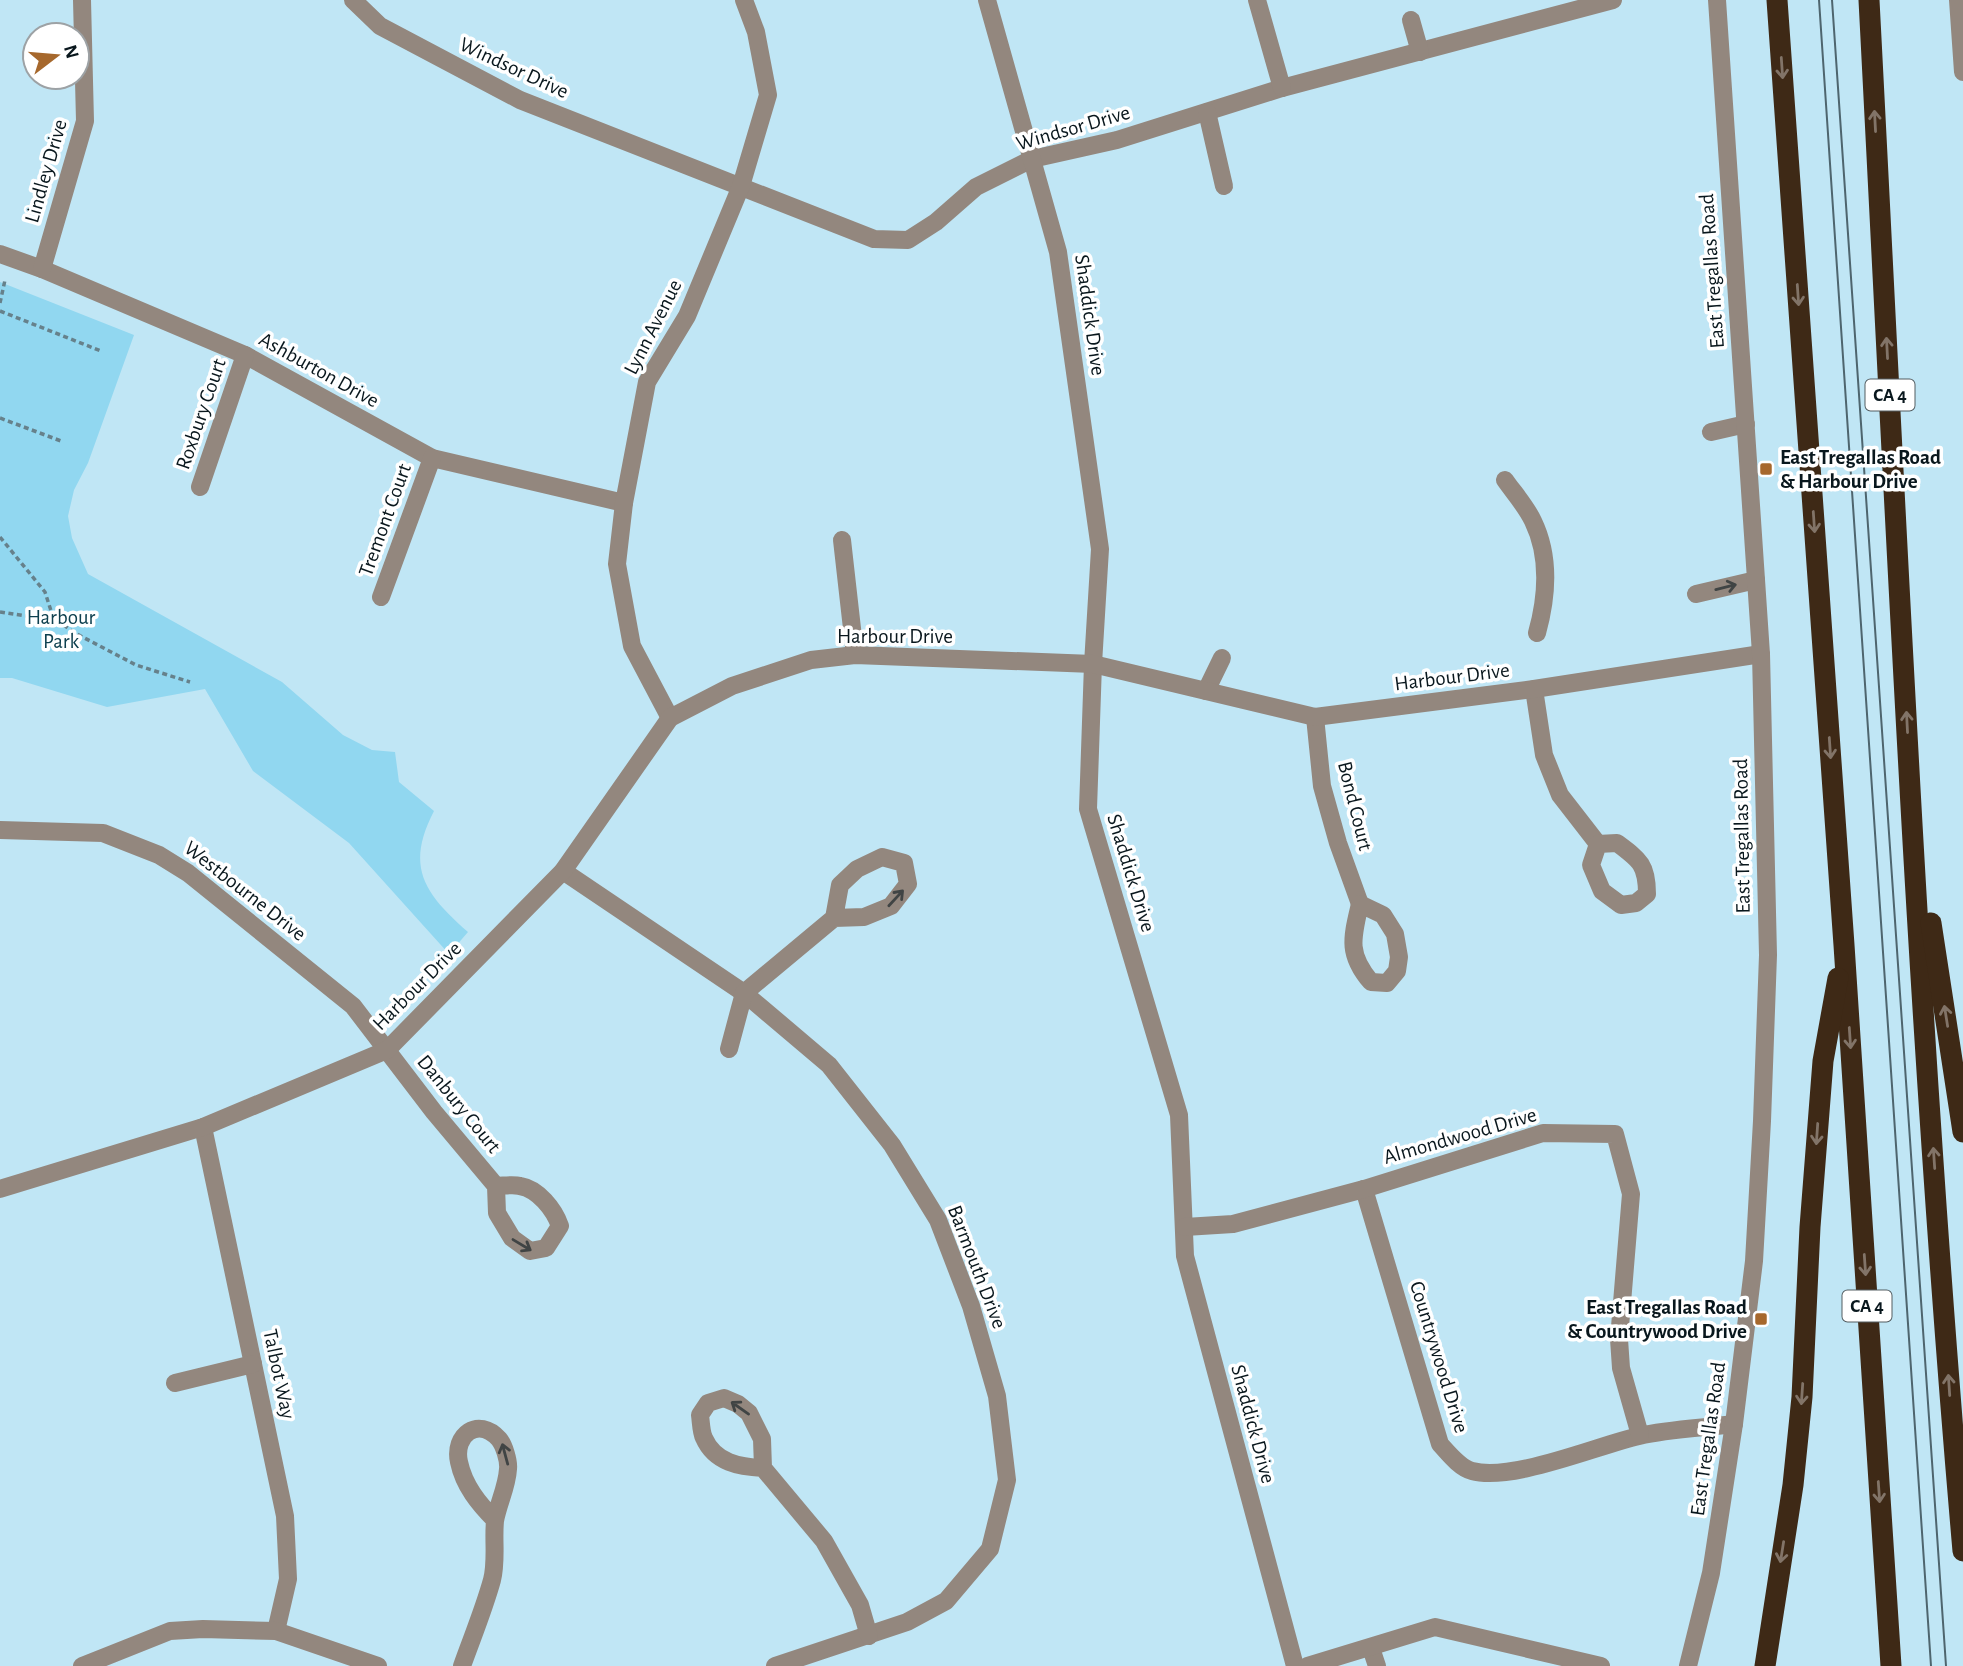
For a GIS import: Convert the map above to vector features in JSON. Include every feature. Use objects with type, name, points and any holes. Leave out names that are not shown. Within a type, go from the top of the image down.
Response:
[{"type":"highway","name":"CA 4","points":[[1777,0],[1844,945],[1891,1666]]},
{"type":"highway","name":"CA 4","points":[[1869,0],[1910,790],[1951,1419],[1963,1551]]},
{"type":"highway","points":[[1910,790],[1963,1132]]},
{"type":"highway","points":[[1765,1666],[1793,1485],[1802,1397],[1823,1061],[1844,945]]},
{"type":"street","name":"Lindley Drive","points":[[42,269],[85,121],[82,0]]},
{"type":"street","name":"Windsor Drive","points":[[353,0],[380,26],[520,100],[874,239],[908,240],[936,222],[976,187],[1032,159],[1117,140],[1282,88],[1613,0]]},
{"type":"street","name":"Lynn Avenue","points":[[670,718],[632,646],[617,564],[624,503],[647,382],[687,316],[741,186],[768,95],[756,32],[744,0]]},
{"type":"street","name":"Shaddick Drive","points":[[987,0],[1058,252],[1100,550],[1088,809],[1179,1115],[1185,1256],[1295,1666]]},
{"type":"street","points":[[1257,0],[1282,88]]},
{"type":"street","name":"East Tregallas Road","points":[[1688,1666],[1711,1573],[1734,1424],[1754,1261],[1767,983],[1761,654],[1717,0]]},
{"type":"street","points":[[1958,0],[1963,72]]},
{"type":"street","points":[[1411,20],[1420,52]]},
{"type":"street","points":[[1207,112],[1224,187]]},
{"type":"street","name":"Ashburton Drive","points":[[0,254],[42,269],[244,355],[432,458],[624,503]]},
{"type":"street","name":"Roxbury Court","points":[[200,487],[244,355]]},
{"type":"street","points":[[1711,432],[1745,424]]},
{"type":"street","name":"Tremont Court","points":[[381,597],[432,458]]},
{"type":"street","points":[[1505,480],[1533,520],[1544,550],[1544,607],[1537,633]]},
{"type":"street","points":[[842,540],[855,655]]},
{"type":"street","points":[[1696,594],[1756,580]]},
{"type":"street","name":"Harbour Drive","points":[[1,1184],[203,1126],[387,1050],[564,871],[670,718],[732,686],[811,660],[855,655],[1093,664],[1315,717],[1534,689],[1761,654]]},
{"type":"street","points":[[1206,691],[1222,658]]},
{"type":"street","points":[[1534,689],[1544,755],[1560,795],[1598,844]]},
{"type":"street","name":"Bond Court","points":[[1315,717],[1322,786],[1338,844],[1360,904]]},
{"type":"street","name":"Westbourne Drive","points":[[0,830],[103,833],[159,855],[188,873],[353,1006],[387,1050]]},
{"type":"street","name":"Barmouth Drive","points":[[564,871],[744,993],[829,1065],[892,1144],[937,1220],[971,1306],[997,1396],[1007,1479],[990,1549],[946,1601],[907,1622],[775,1666]]},
{"type":"street","points":[[729,1049],[744,993],[834,918]]},
{"type":"street","name":"Danbury Court","points":[[387,1050],[496,1186]]},
{"type":"street","name":"Talbot Way","points":[[203,1126],[285,1516],[288,1579],[276,1631]]},
{"type":"street","name":"Almondwood Drive","points":[[1185,1227],[1233,1224],[1364,1189],[1543,1133],[1615,1134],[1631,1194],[1619,1339],[1621,1368],[1640,1435]]},
{"type":"street","name":"Countrywood Drive","points":[[1364,1189],[1440,1444],[1469,1471],[1490,1474],[1518,1471],[1640,1435],[1734,1424]]},
{"type":"street","points":[[175,1383],[254,1364]]},
{"type":"street","points":[[462,1666],[493,1577],[495,1520],[509,1468],[502,1441],[489,1430],[479,1427],[469,1431],[461,1439],[458,1460],[466,1483],[495,1520]]},
{"type":"street","points":[[763,1468],[824,1541],[860,1605],[869,1636]]},
{"type":"street","points":[[1307,1666],[1435,1627],[1601,1666]]},
{"type":"street","points":[[82,1666],[102,1661],[170,1632],[203,1629],[276,1631],[378,1666]]},
{"type":"street","points":[[1371,1648],[1377,1666]]},
{"type":"path","points":[[0,303],[5,280]]},
{"type":"path","points":[[0,311],[101,351]]},
{"type":"path","points":[[0,418],[61,441]]},
{"type":"path","points":[[0,537],[45,592],[53,617],[73,632],[136,665],[190,682]]},
{"type":"path","points":[[0,612],[53,617]]},
{"type":"green space","name":"Harbour Park","points":[[0,282],[134,335],[88,463],[74,490],[68,516],[72,538],[88,574],[282,682],[343,735],[372,750],[395,752],[399,782],[434,811],[421,848],[420,864],[424,878],[440,905],[468,932],[449,954],[349,843],[253,771],[205,689],[107,707],[12,678],[0,678]]},
{"type":"tram line","points":[[1819,0],[1931,1666]]},
{"type":"tram line","points":[[1832,0],[1946,1666]]},
{"type":"place","name":"East Tregallas Road & Harbour Drive","points":[[1766,469]]},
{"type":"place","name":"East Tregallas Road & Countrywood Drive","points":[[1761,1319]]}]
